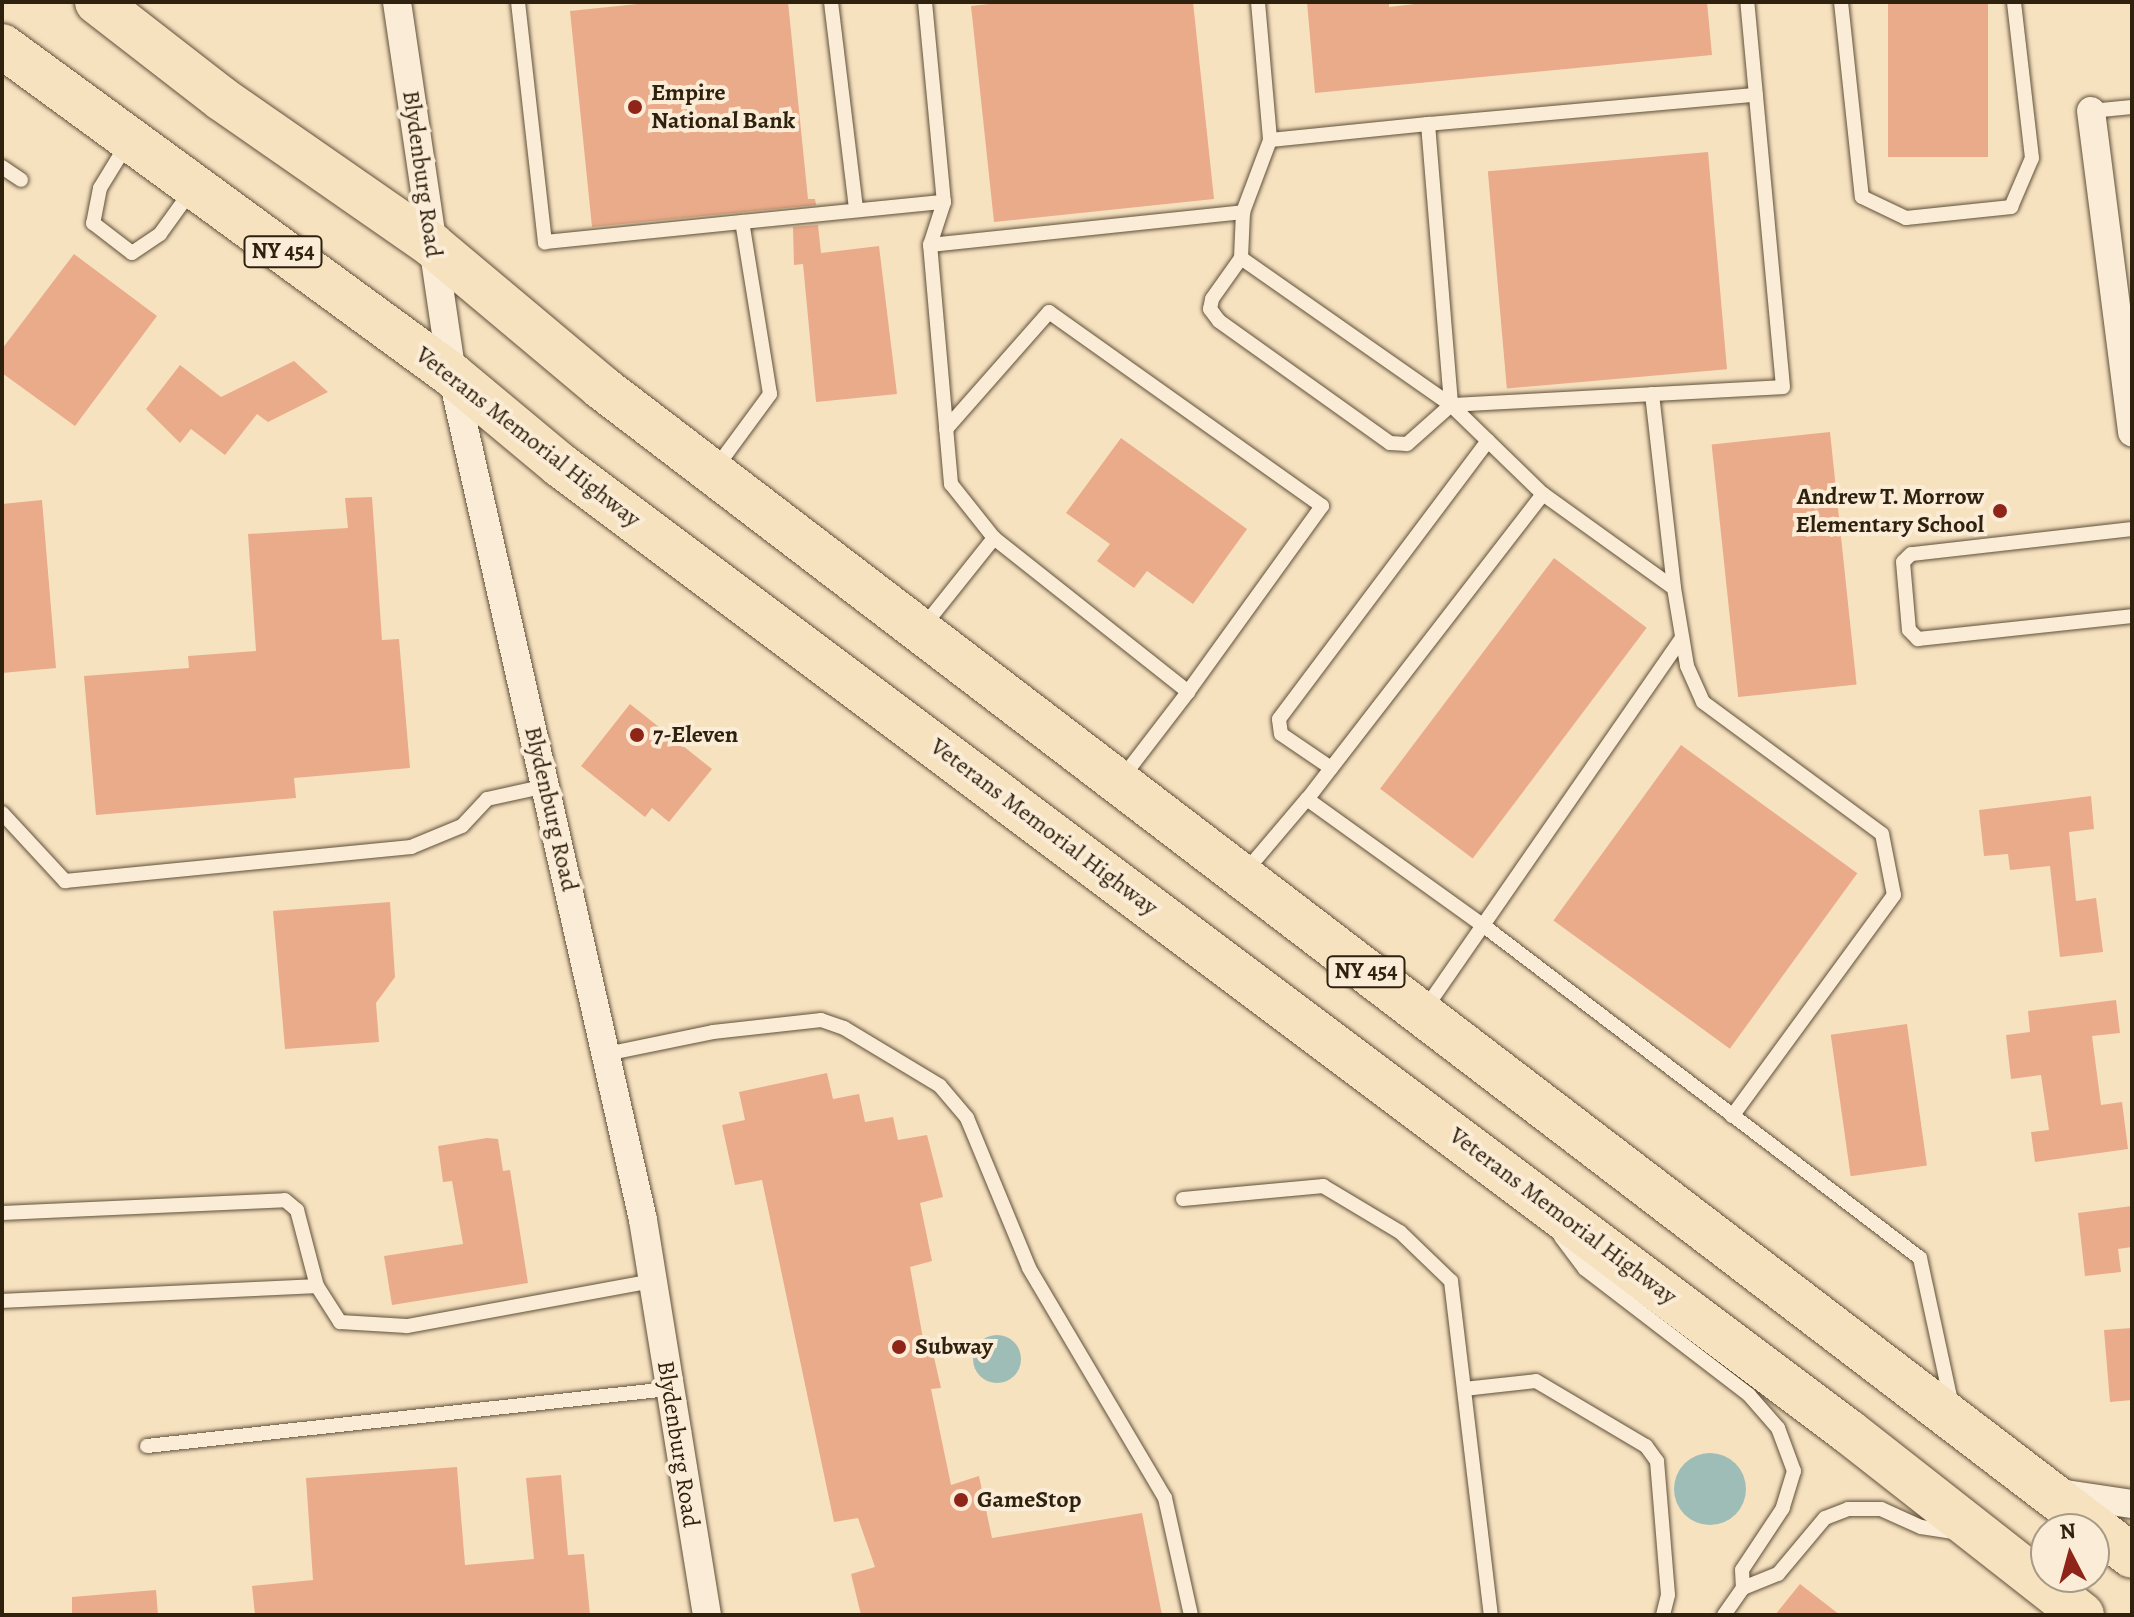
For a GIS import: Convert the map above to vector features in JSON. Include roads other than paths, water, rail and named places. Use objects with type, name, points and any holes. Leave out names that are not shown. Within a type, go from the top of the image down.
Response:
[{"type":"highway","name":"NY 454","points":[[97,2],[222,99],[432,245],[601,387],[2132,1556]]},
{"type":"highway","name":"Veterans Memorial Highway","points":[[3,47],[452,375],[560,465],[1517,1182],[2082,1615]]},
{"type":"street","name":"Blydenburg Road","points":[[397,2],[452,375],[606,1054],[652,1281],[707,1615]]},
{"type":"street","points":[[2091,111],[2132,432]]},
{"type":"street","points":[[2046,1492],[2132,1504]]},
{"type":"lane","points":[[518,2],[545,242],[944,202]]},
{"type":"lane","points":[[831,2],[856,210]]},
{"type":"lane","points":[[925,2],[944,202],[930,245],[951,484],[994,538],[1188,692]]},
{"type":"lane","points":[[1258,2],[1270,140],[1243,212],[1241,258],[1212,299],[1210,309],[1219,321],[1390,443],[1407,444],[1451,405],[1783,387],[1747,2]]},
{"type":"lane","points":[[1841,2],[1862,197],[1906,218],[2011,207],[2032,158],[2014,2]]},
{"type":"lane","points":[[1270,140],[1756,95]]},
{"type":"lane","points":[[2091,111],[2132,107]]},
{"type":"lane","points":[[1428,124],[1451,405]]},
{"type":"lane","points":[[129,140],[100,188],[93,223],[132,253],[160,234],[194,187]]},
{"type":"lane","points":[[2,167],[21,180]]},
{"type":"lane","points":[[930,245],[1243,212]]},
{"type":"lane","points":[[713,472],[770,394],[742,222]]},
{"type":"lane","points":[[1241,258],[1451,405],[1543,494],[1674,588]]},
{"type":"lane","points":[[946,429],[1049,312],[1322,506],[1119,783]]},
{"type":"lane","points":[[1652,394],[1682,638],[1687,666],[1703,702],[1882,834],[1894,895],[1732,1116]]},
{"type":"lane","points":[[1331,768],[1281,734],[1279,719],[1488,441]]},
{"type":"lane","points":[[1241,877],[1307,799],[1543,494]]},
{"type":"lane","points":[[2132,529],[1911,554],[1903,562],[1909,630],[1918,639],[2132,616]]},
{"type":"lane","points":[[920,631],[994,538]]},
{"type":"lane","points":[[1421,1015],[1682,638]]},
{"type":"lane","points":[[2,813],[65,881],[411,847],[462,826],[487,799],[546,786]]},
{"type":"lane","points":[[1307,799],[1484,926],[1920,1258],[1954,1418]]},
{"type":"lane","points":[[606,1054],[713,1032],[821,1020],[844,1028],[940,1086],[967,1118],[1029,1268],[1165,1498],[1191,1615]]},
{"type":"lane","points":[[1517,1182],[1585,1269],[1749,1395],[1778,1428],[1794,1471],[1783,1508],[1742,1570],[1743,1588]]},
{"type":"lane","points":[[1183,1199],[1323,1186],[1400,1232],[1451,1281],[1491,1615]]},
{"type":"lane","points":[[2,1213],[285,1200],[297,1210],[317,1286],[340,1322],[407,1326],[652,1281]]},
{"type":"lane","points":[[2,1301],[317,1286]]},
{"type":"lane","points":[[1464,1389],[1536,1381],[1646,1446],[1657,1461],[1668,1595],[1663,1615]]},
{"type":"lane","points":[[147,1446],[668,1389]]},
{"type":"lane","points":[[1724,1615],[1743,1588],[1778,1574],[1825,1518],[1848,1509],[1881,1509],[1921,1527],[1979,1535]]},
{"type":"water","points":[[997,1335],[1006,1336],[1014,1342],[1020,1350],[1020,1368],[1014,1376],[1006,1382],[997,1383],[988,1382],[980,1376],[974,1368],[973,1359],[974,1350],[980,1342],[988,1336]]},
{"type":"water","points":[[1710,1453],[1730,1459],[1740,1469],[1746,1489],[1740,1509],[1730,1519],[1710,1525],[1690,1519],[1680,1509],[1674,1489],[1680,1469],[1690,1459]]},
{"type":"place","name":"Empire National Bank","points":[[635,107]]},
{"type":"place","name":"Andrew T. Morrow Elementary School","points":[[2000,511]]},
{"type":"place","name":"7-Eleven","points":[[637,735]]},
{"type":"place","name":"Subway","points":[[899,1347]]},
{"type":"place","name":"GameStop","points":[[961,1500]]}]
